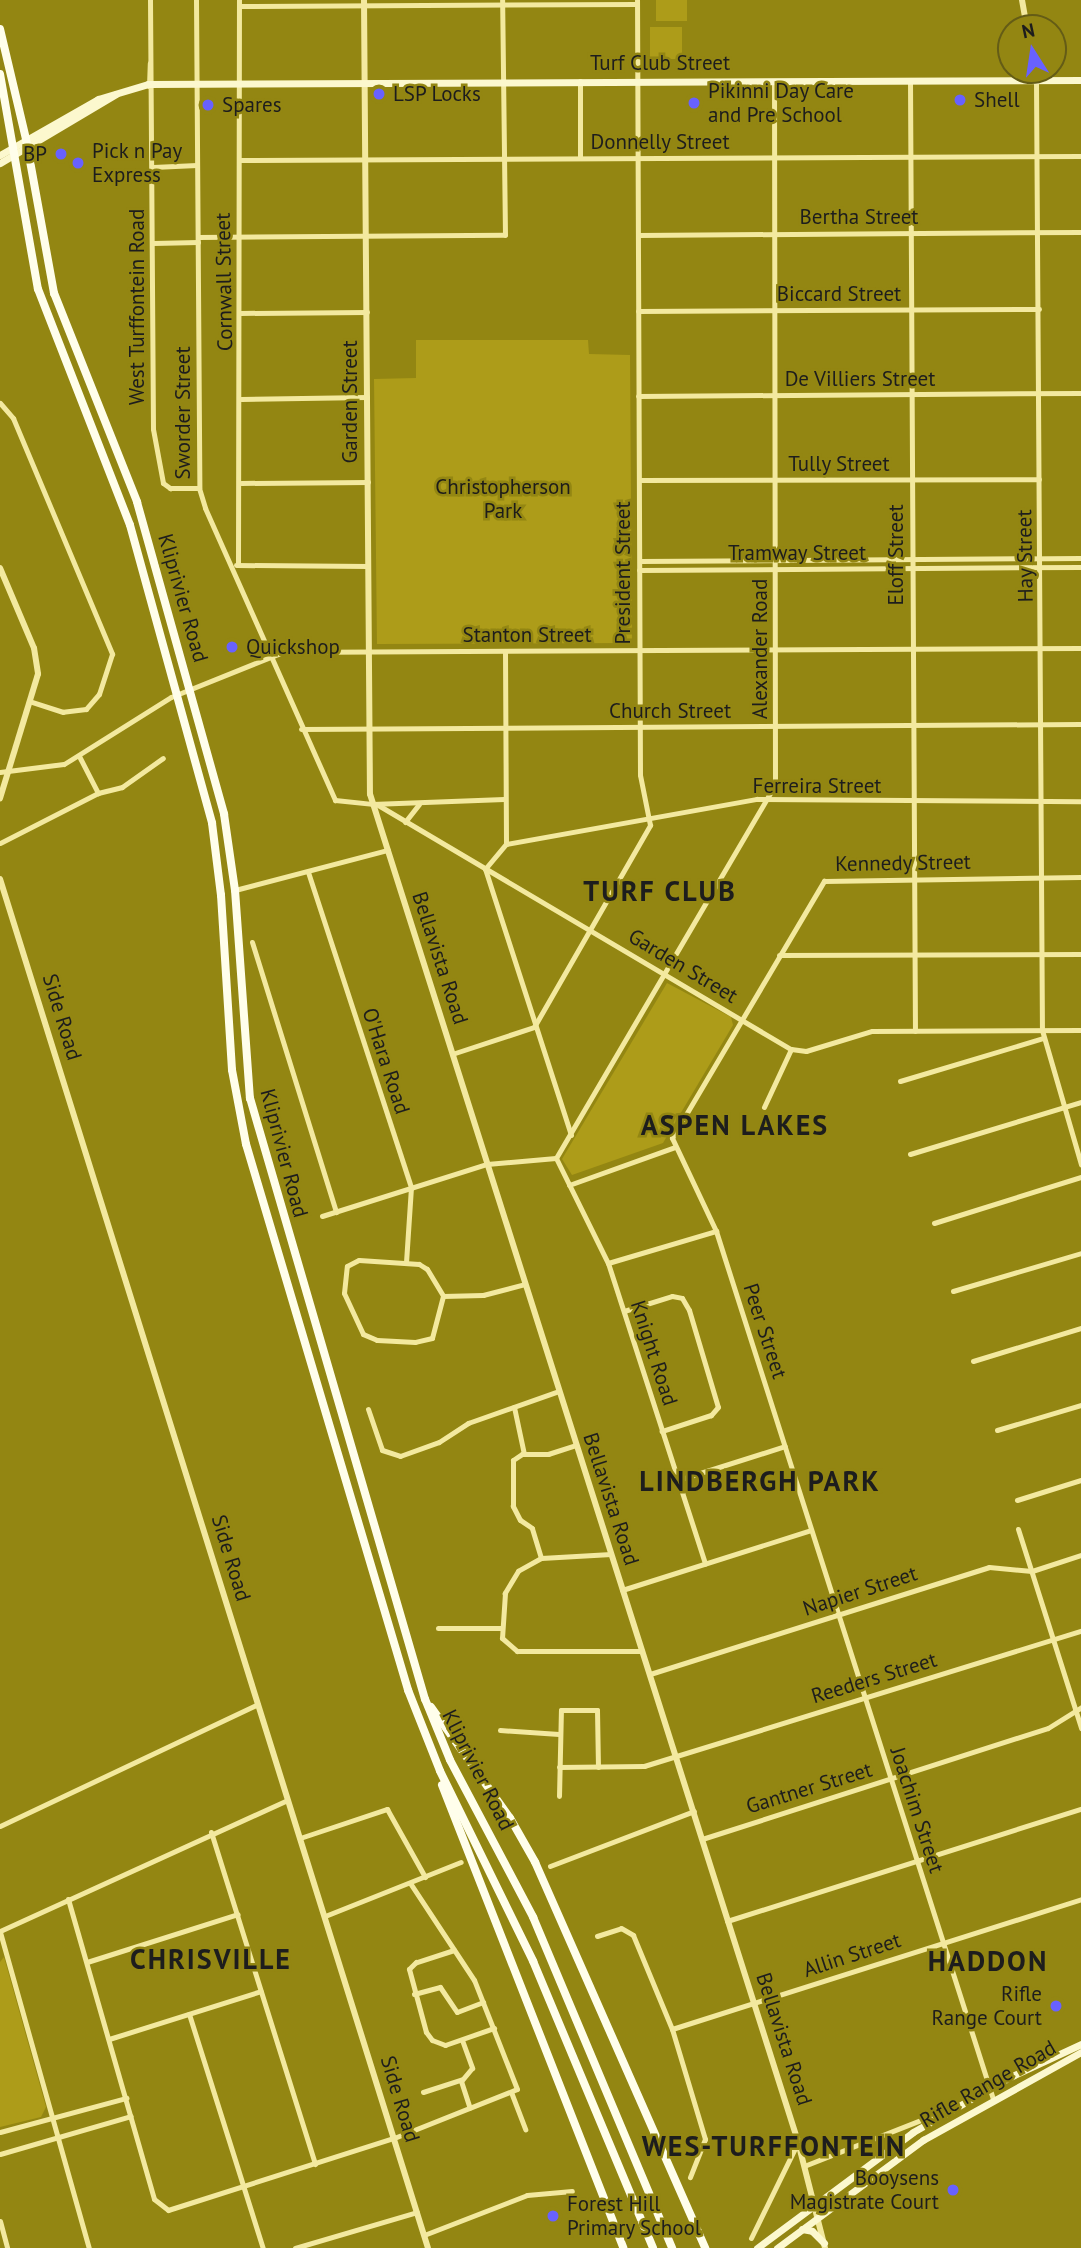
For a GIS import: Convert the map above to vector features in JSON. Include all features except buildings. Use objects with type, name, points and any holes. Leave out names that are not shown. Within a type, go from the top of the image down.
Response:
[{"type":"main road","name":"Kliprivier Road","points":[[0,29],[27,142],[54,293],[134,493],[224,814],[235,890],[250,1098],[425,1699],[441,1741],[533,1917],[672,2248]]},
{"type":"main road","name":"Kliprivier Road","points":[[0,74],[16,149],[38,289],[123,504],[178,694],[217,854],[237,1109],[404,1677],[440,1772],[533,1961],[653,2248]]},
{"type":"main road","name":"Turf Club Street","points":[[16,149],[118,93],[151,86],[774,79],[997,81]]},
{"type":"main road","points":[[0,155],[16,149]]},
{"type":"main road","points":[[0,163],[16,149]]},
{"type":"main road","points":[[425,1699],[506,1812],[535,1862],[705,2248]]},
{"type":"main road","points":[[440,1772],[623,2248]]},
{"type":"main road","name":"Rifle Range Road","points":[[757,2248],[889,2149],[989,2088],[1081,2044]]},
{"type":"main road","name":"Rifle Range Road","points":[[777,2248],[881,2169],[993,2099],[1081,2052]]},
{"type":"main road","points":[[802,2229],[812,2231],[825,2246]]},
{"type":"street","name":"West Turffontein Road","points":[[150,0],[153,429],[160,472],[170,488],[199,488]]},
{"type":"street","name":"Sworder Street","points":[[196,0],[199,488],[268,655],[335,800],[374,804]]},
{"type":"street","points":[[239,3],[637,2]]},
{"type":"street","name":"President Street","points":[[534,1027],[643,841],[648,818],[640,775],[637,2]]},
{"type":"street","name":"Cornwall Street","points":[[238,564],[241,484],[239,3]]},
{"type":"street","name":"Garden Street","points":[[364,3],[368,652],[374,804],[791,1049]]},
{"type":"street","points":[[153,243],[239,237],[505,235],[502,3]]},
{"type":"street","name":"Alexander Road","points":[[556,1158],[769,800],[776,776],[774,79]]},
{"type":"street","name":"Eloff Street","points":[[909,80],[915,1031]]},
{"type":"street","points":[[580,81],[580,158]]},
{"type":"street","name":"Hay Street","points":[[1036,84],[1042,1030],[1081,1164]]},
{"type":"street","name":"Donnelly Street","points":[[239,160],[1081,156]]},
{"type":"street","points":[[153,167],[197,165]]},
{"type":"street","name":"Bertha Street","points":[[638,235],[1081,232]]},
{"type":"street","name":"Biccard Street","points":[[638,311],[1039,309]]},
{"type":"street","points":[[240,313],[367,312]]},
{"type":"street","name":"De Villiers Street","points":[[638,396],[1081,393]]},
{"type":"street","points":[[241,399],[367,397]]},
{"type":"street","points":[[0,403],[13,418],[112,654],[99,694],[86,709],[63,712],[32,702]]},
{"type":"street","name":"Tully Street","points":[[639,481],[1040,479]]},
{"type":"street","points":[[241,484],[368,482]]},
{"type":"street","name":"Tramway Street","points":[[640,561],[1081,558]]},
{"type":"street","points":[[977,559],[978,568]]},
{"type":"street","points":[[707,560],[707,569]]},
{"type":"street","points":[[230,566],[368,566]]},
{"type":"street","name":"Tramway Street","points":[[639,570],[1081,567]]},
{"type":"street","points":[[0,568],[36,655],[37,680],[32,702],[4,772],[0,798]]},
{"type":"street","name":"Stanton Street","points":[[268,655],[368,652],[1081,648]]},
{"type":"street","points":[[505,651],[506,844],[485,869],[571,1135]]},
{"type":"street","points":[[4,772],[55,767],[79,756],[178,694],[268,655]]},
{"type":"street","name":"Church Street","points":[[301,729],[1081,724]]},
{"type":"street","points":[[79,756],[98,793]]},
{"type":"street","points":[[0,843],[98,793],[122,787],[163,758]]},
{"type":"street","points":[[374,804],[504,799]]},
{"type":"street","name":"Ferreira Street","points":[[506,844],[648,818],[769,800],[1081,801]]},
{"type":"street","points":[[405,822],[412,807],[429,802]]},
{"type":"street","name":"Bellavista Road","points":[[374,804],[798,2142],[825,2246]]},
{"type":"street","points":[[235,890],[388,850]]},
{"type":"street","name":"O'Hara Road","points":[[308,872],[411,1187],[406,1262]]},
{"type":"street","name":"Kennedy Street","points":[[675,1147],[674,1132],[824,881],[1081,877]]},
{"type":"street","name":"Side Road","points":[[0,879],[428,2248]]},
{"type":"street","points":[[252,942],[336,1212]]},
{"type":"street","points":[[779,955],[1081,954]]},
{"type":"street","points":[[452,1054],[534,1027]]},
{"type":"street","points":[[764,1107],[791,1049],[806,1051],[865,1032],[1081,1030]]},
{"type":"street","points":[[900,1081],[1043,1038]]},
{"type":"street","points":[[910,1154],[1081,1102]]},
{"type":"street","points":[[569,1185],[675,1147]]},
{"type":"street","name":"Peer Street","points":[[675,1147],[716,1231],[811,1530]]},
{"type":"street","points":[[322,1216],[487,1164],[556,1158]]},
{"type":"street","name":"Knight Road","points":[[556,1158],[608,1263],[705,1564]]},
{"type":"street","points":[[934,1223],[1081,1177]]},
{"type":"street","points":[[608,1263],[716,1231]]},
{"type":"street","points":[[953,1291],[1081,1253]]},
{"type":"street","points":[[359,1260],[406,1262],[425,1267],[443,1296],[430,1340],[366,1337],[344,1297],[347,1266],[359,1260]]},
{"type":"street","points":[[443,1296],[483,1296],[525,1284]]},
{"type":"street","points":[[624,1311],[672,1296],[682,1298],[689,1310],[718,1407],[711,1415],[662,1431]]},
{"type":"street","points":[[973,1361],[1081,1328]]},
{"type":"street","points":[[368,1409],[382,1450],[400,1456],[513,1407],[559,1391]]},
{"type":"street","points":[[997,1430],[1081,1405]]},
{"type":"street","points":[[513,1407],[524,1454]]},
{"type":"street","points":[[541,1558],[532,1528],[520,1520],[513,1506],[513,1464],[524,1454],[548,1454],[576,1445]]},
{"type":"street","points":[[678,1480],[785,1446]]},
{"type":"street","points":[[1017,1500],[1081,1480]]},
{"type":"street","points":[[1018,1528],[1078,1709],[1081,1728]]},
{"type":"street","points":[[622,1590],[811,1530]]},
{"type":"street","name":"Joachim Street","points":[[811,1530],[993,2099]]},
{"type":"street","points":[[611,1554],[541,1558],[518,1571],[508,1585],[501,1628],[505,1643],[517,1651],[642,1651]]},
{"type":"street","name":"Napier Street","points":[[650,1674],[989,1567],[1032,1571],[1081,1555]]},
{"type":"street","points":[[438,1628],[501,1628]]},
{"type":"street","name":"Reeders Street","points":[[559,1767],[640,1767],[1081,1630]]},
{"type":"street","points":[[0,1826],[258,1704]]},
{"type":"street","name":"Gantner Street","points":[[702,1839],[1048,1728],[1078,1709]]},
{"type":"street","points":[[559,1796],[561,1710],[597,1710],[598,1768]]},
{"type":"street","points":[[500,1730],[559,1734]]},
{"type":"street","points":[[89,2248],[0,1932],[211,1832],[288,1800]]},
{"type":"street","points":[[300,1838],[387,1809],[425,1877]]},
{"type":"street","points":[[727,1921],[1081,1809]]},
{"type":"street","points":[[550,1866],[694,1811]]},
{"type":"street","points":[[211,1832],[315,2164]]},
{"type":"street","points":[[325,1916],[461,1862]]},
{"type":"street","points":[[410,1883],[454,1950],[483,2001],[525,2129]]},
{"type":"street","points":[[68,1899],[156,2204],[170,2210],[394,2138],[514,2090]]},
{"type":"street","name":"Allin Street","points":[[672,2029],[1081,1899]]},
{"type":"street","points":[[87,1962],[238,1914]]},
{"type":"street","points":[[597,1936],[621,1928],[634,1935],[672,2029],[705,2139],[690,2177]]},
{"type":"street","points":[[454,1950],[412,1966],[409,1973],[432,2040],[446,2045],[494,2028]]},
{"type":"street","points":[[414,1994],[438,1986],[457,2012],[483,2001]]},
{"type":"street","points":[[109,2039],[261,1991]]},
{"type":"street","points":[[189,2014],[263,2248]]},
{"type":"street","points":[[423,2092],[461,2080],[472,2070],[462,2040]]},
{"type":"street","points":[[461,2080],[470,2108]]},
{"type":"street","points":[[0,2132],[126,2098]]},
{"type":"street","points":[[804,2166],[896,2127],[961,2105]]},
{"type":"street","points":[[0,2154],[131,2116]]},
{"type":"street","points":[[751,2238],[798,2142]]},
{"type":"street","points":[[424,2235],[479,2217],[527,2195],[572,2191]]},
{"type":"street","points":[[295,2248],[417,2212]]},
{"type":"street","points":[[0,2221],[4,2245]]},
{"type":"green space","points":[[656,0],[687,0],[687,21],[656,21]]},
{"type":"green space","points":[[650,27],[682,27],[682,59],[650,59]]},
{"type":"green space","name":"Christopherson Park","points":[[416,340],[588,340],[589,354],[630,355],[632,643],[377,644],[374,379],[416,378]]},
{"type":"green space","points":[[667,983],[731,1017],[733,1025],[663,1143],[572,1175],[562,1159]]},
{"type":"green space","points":[[4,1957],[46,2107],[41,2117],[0,2127],[0,1962]]},
{"type":"place","name":"LSP Locks","points":[[379,94]]},
{"type":"place","name":"Shell","points":[[960,100]]},
{"type":"place","name":"Pikinni Day Care and Pre School","points":[[694,103]]},
{"type":"place","name":"Spares","points":[[208,105]]},
{"type":"place","name":"BP","points":[[61,154]]},
{"type":"place","name":"Pick n Pay Express","points":[[78,163]]},
{"type":"place","name":"Quickshop","points":[[232,647]]},
{"type":"place","name":"Rifle Range Court","points":[[1056,2006]]},
{"type":"place","name":"Booysens Magistrate Court","points":[[953,2190]]},
{"type":"place","name":"Forest Hill Primary School","points":[[553,2216]]},
{"type":"district","name":"TURF CLUB","points":[[660,891]]},
{"type":"district","name":"ASPEN LAKES","points":[[735,1125]]},
{"type":"district","name":"LINDBERGH PARK","points":[[760,1481]]},
{"type":"district","name":"CHRISVILLE","points":[[211,1959]]},
{"type":"district","name":"HADDON","points":[[988,1961]]},
{"type":"district","name":"WES-TURFFONTEIN","points":[[774,2146]]}]
